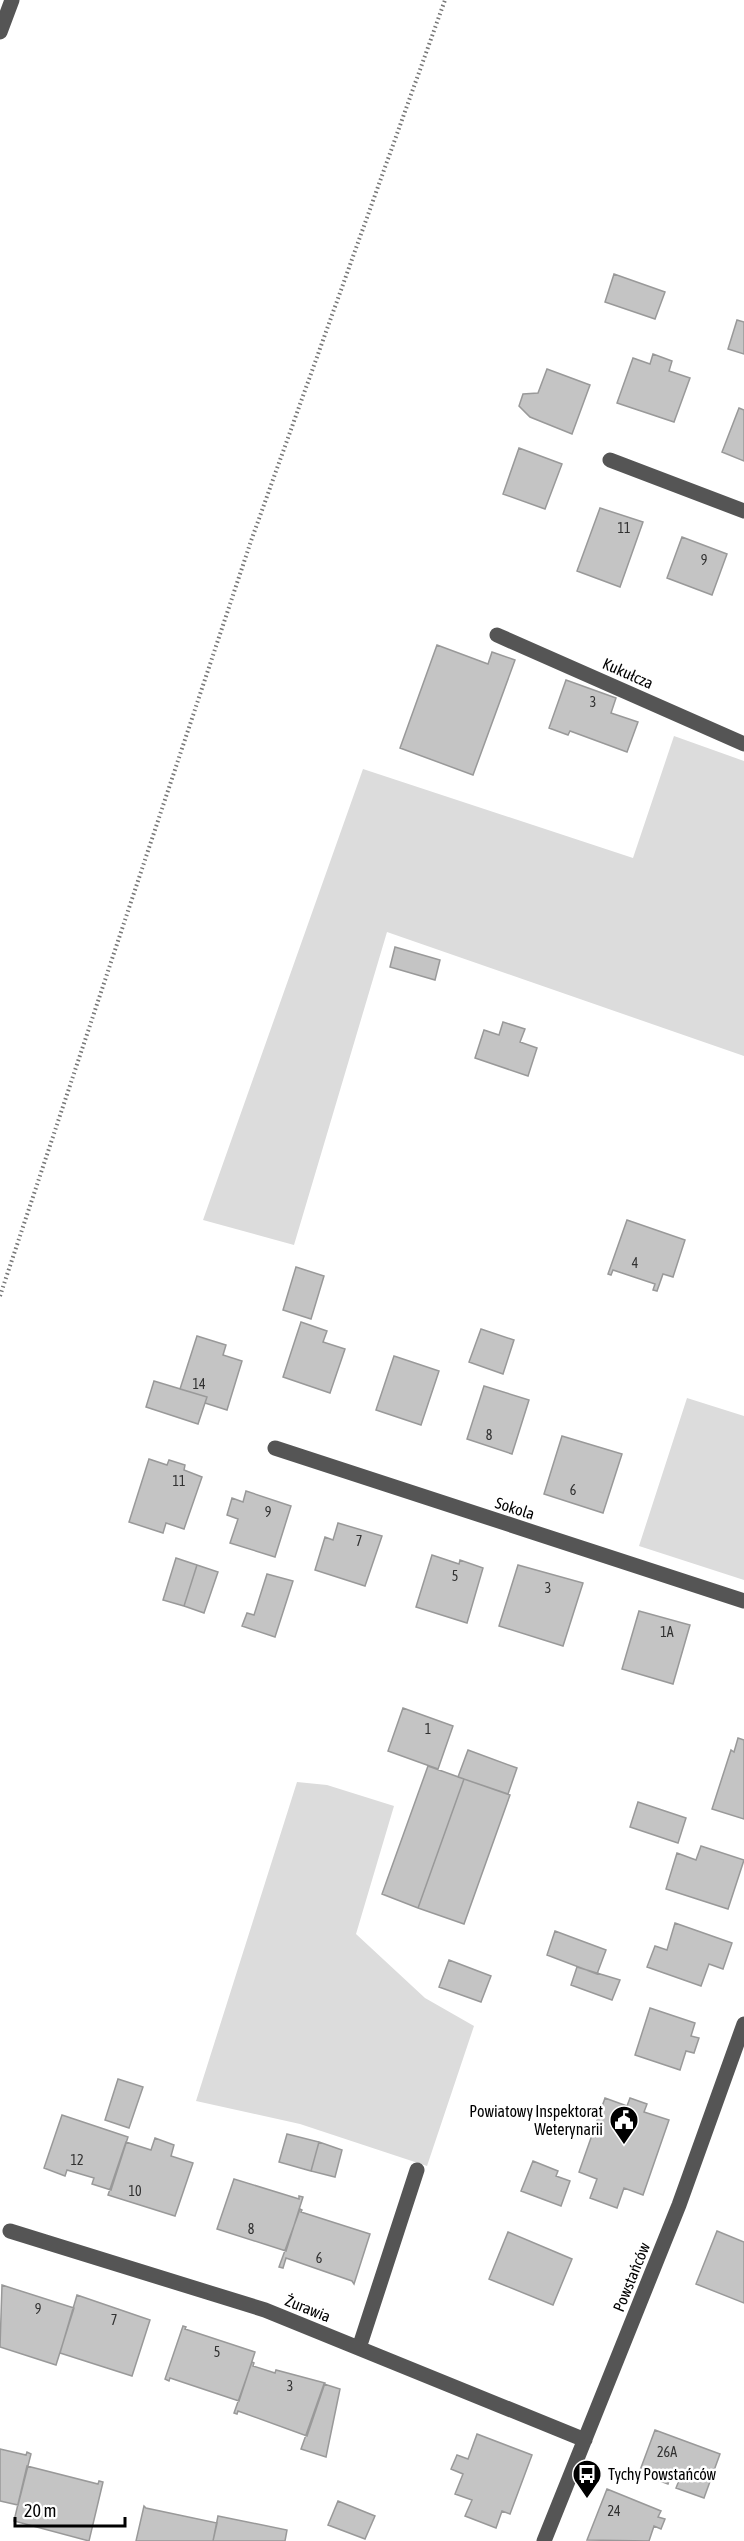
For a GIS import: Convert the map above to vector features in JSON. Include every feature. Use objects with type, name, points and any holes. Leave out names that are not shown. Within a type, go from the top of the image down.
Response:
[{"type":"street","points":[[0,32],[12,0]]},
{"type":"street","points":[[610,460],[744,511]]},
{"type":"street","name":"Kukułcza","points":[[497,635],[744,744]]},
{"type":"street","name":"Sokola","points":[[275,1448],[744,1601]]},
{"type":"street","name":"Powstańców","points":[[544,2541],[679,2205],[744,2024]]},
{"type":"street","points":[[359,2348],[417,2170]]},
{"type":"street","name":"Żurawia","points":[[10,2230],[265,2310],[585,2440]]},
{"type":"path","points":[[0,1296],[251,541],[445,0]]},
{"type":"shaded area","points":[[674,736],[744,761],[744,1056],[387,932],[294,1245],[203,1220],[363,769],[633,858]]},
{"type":"shaded area","points":[[687,1398],[744,1416],[744,1580],[639,1546]]},
{"type":"shaded area","points":[[297,1782],[327,1785],[394,1806],[356,1934],[425,1998],[474,2026],[427,2166],[300,2124],[196,2101]]},
{"type":"building","points":[[614,274],[665,292],[655,319],[605,302]]},
{"type":"building","points":[[737,320],[744,322],[744,354],[728,349]]},
{"type":"building","points":[[653,354],[672,361],[669,371],[690,378],[674,422],[617,403],[633,358],[650,364]]},
{"type":"building","points":[[547,369],[590,385],[572,434],[530,417],[519,406],[523,394],[538,393]]},
{"type":"building","points":[[739,408],[744,410],[744,461],[722,452]]},
{"type":"building","points":[[519,448],[562,464],[545,509],[503,494]]},
{"type":"building","points":[[600,508],[643,522],[620,587],[577,571]]},
{"type":"building","points":[[682,537],[727,554],[712,595],[667,578]]},
{"type":"building","points":[[437,645],[488,664],[492,652],[515,660],[473,775],[400,748]]},
{"type":"building","points":[[566,680],[616,698],[611,713],[638,722],[627,752],[570,731],[568,735],[549,728]]},
{"type":"building","points":[[395,947],[440,960],[435,980],[390,967]]},
{"type":"building","points":[[503,1022],[525,1029],[520,1042],[537,1048],[528,1076],[475,1058],[484,1030],[499,1035]]},
{"type":"building","points":[[627,1220],[685,1240],[673,1277],[663,1274],[657,1291],[653,1290],[655,1284],[613,1270],[611,1275],[608,1274]]},
{"type":"building","points":[[296,1267],[324,1276],[311,1319],[283,1310]]},
{"type":"building","points":[[301,1322],[327,1331],[323,1342],[345,1349],[330,1393],[283,1377]]},
{"type":"building","points":[[481,1329],[514,1340],[503,1374],[469,1362]]},
{"type":"building","points":[[197,1336],[226,1345],[223,1355],[242,1361],[227,1410],[205,1403],[207,1397],[180,1389]]},
{"type":"building","points":[[394,1356],[439,1371],[421,1425],[376,1410]]},
{"type":"building","points":[[154,1381],[207,1397],[198,1424],[146,1407]]},
{"type":"building","points":[[484,1386],[529,1400],[512,1454],[467,1439]]},
{"type":"building","points":[[562,1436],[622,1454],[603,1513],[544,1494]]},
{"type":"building","points":[[149,1459],[167,1465],[169,1460],[185,1465],[184,1470],[202,1477],[184,1529],[166,1523],[163,1533],[129,1522]]},
{"type":"building","points":[[246,1491],[291,1506],[275,1557],[230,1543],[238,1519],[227,1515],[232,1498],[243,1502]]},
{"type":"building","points":[[338,1523],[382,1536],[365,1586],[315,1570],[325,1537],[333,1540]]},
{"type":"building","points":[[432,1555],[459,1564],[460,1560],[483,1568],[467,1623],[416,1607]]},
{"type":"building","points":[[176,1558],[197,1565],[184,1606],[163,1600]]},
{"type":"building","points":[[197,1565],[218,1572],[204,1613],[184,1606]]},
{"type":"building","points":[[518,1565],[583,1583],[563,1646],[499,1626]]},
{"type":"building","points":[[267,1574],[293,1581],[275,1637],[242,1626],[247,1613],[254,1615]]},
{"type":"building","points":[[639,1611],[690,1625],[673,1684],[622,1669]]},
{"type":"building","points":[[403,1708],[453,1726],[438,1769],[388,1751]]},
{"type":"building","points":[[738,1738],[744,1740],[744,1819],[712,1809],[731,1750],[734,1752]]},
{"type":"building","points":[[468,1750],[517,1768],[508,1794],[458,1777]]},
{"type":"building","points":[[428,1766],[464,1779],[418,1908],[382,1894]]},
{"type":"building","points":[[464,1779],[510,1795],[464,1924],[418,1908]]},
{"type":"building","points":[[638,1802],[686,1818],[678,1843],[630,1827]]},
{"type":"building","points":[[701,1846],[744,1860],[728,1909],[666,1889],[677,1853],[696,1860]]},
{"type":"building","points":[[675,1923],[732,1943],[723,1969],[709,1964],[701,1986],[647,1967],[655,1946],[667,1950]]},
{"type":"building","points":[[555,1931],[606,1950],[597,1974],[547,1955]]},
{"type":"building","points":[[449,1960],[491,1976],[481,2002],[439,1987]]},
{"type":"building","points":[[577,1967],[620,1980],[612,2000],[571,1985]]},
{"type":"building","points":[[650,2008],[695,2023],[691,2036],[699,2038],[694,2053],[686,2051],[680,2070],[635,2055]]},
{"type":"building","points":[[118,2079],[143,2087],[129,2128],[105,2120]]},
{"type":"building","name":"Powiatowy Inspektorat Weterynarii","points":[[605,2098],[627,2106],[630,2098],[647,2104],[644,2112],[669,2120],[643,2195],[624,2188],[617,2208],[590,2198],[597,2179],[579,2172]]},
{"type":"building","points":[[62,2115],[128,2137],[111,2190],[92,2184],[94,2178],[67,2170],[65,2176],[44,2168]]},
{"type":"building","points":[[287,2134],[319,2142],[311,2171],[279,2162]]},
{"type":"building","points":[[155,2138],[174,2145],[171,2156],[193,2163],[175,2216],[108,2195],[126,2142],[151,2150]]},
{"type":"building","points":[[319,2142],[342,2150],[335,2177],[311,2171]]},
{"type":"building","points":[[533,2161],[558,2171],[556,2176],[570,2181],[561,2206],[521,2191]]},
{"type":"building","points":[[234,2179],[299,2199],[299,2196],[303,2197],[286,2251],[217,2229]]},
{"type":"building","points":[[300,2209],[301,2212],[370,2234],[354,2284],[352,2281],[286,2258],[283,2268],[279,2267]]},
{"type":"building","points":[[717,2231],[744,2242],[744,2303],[696,2284]]},
{"type":"building","points":[[508,2232],[572,2259],[553,2305],[489,2279]]},
{"type":"building","points":[[2,2285],[74,2308],[56,2365],[0,2347]]},
{"type":"building","points":[[77,2295],[150,2320],[132,2376],[60,2353]]},
{"type":"building","points":[[183,2326],[186,2327],[185,2329],[255,2352],[239,2401],[170,2378],[169,2381],[165,2379]]},
{"type":"building","points":[[252,2362],[253,2366],[275,2373],[276,2370],[325,2383],[307,2436],[238,2411],[237,2414],[234,2413]]},
{"type":"building","points":[[324,2384],[340,2389],[326,2457],[301,2449]]},
{"type":"building","points":[[655,2430],[720,2454],[704,2498],[676,2488],[682,2473],[673,2470],[668,2484],[639,2473]]},
{"type":"building","points":[[477,2434],[532,2455],[510,2514],[502,2511],[496,2528],[465,2516],[472,2500],[455,2494],[463,2474],[451,2469],[457,2455],[468,2459]]},
{"type":"building","points":[[0,2449],[31,2454],[18,2505],[0,2501]]},
{"type":"building","points":[[27,2466],[98,2484],[99,2481],[103,2482],[89,2541],[14,2521]]},
{"type":"building","points":[[607,2489],[661,2511],[658,2517],[665,2519],[661,2529],[654,2526],[649,2541],[587,2540]]},
{"type":"building","points":[[338,2501],[375,2516],[365,2539],[328,2525]]},
{"type":"building","points":[[144,2506],[217,2523],[213,2541],[136,2541]]},
{"type":"building","points":[[218,2516],[287,2530],[285,2541],[213,2541]]},
{"type":"place","name":"Powiatowy Inspektorat Weterynarii","points":[[624,2146]]},
{"type":"place","name":"Tychy Powstańców","points":[[587,2500]]}]
